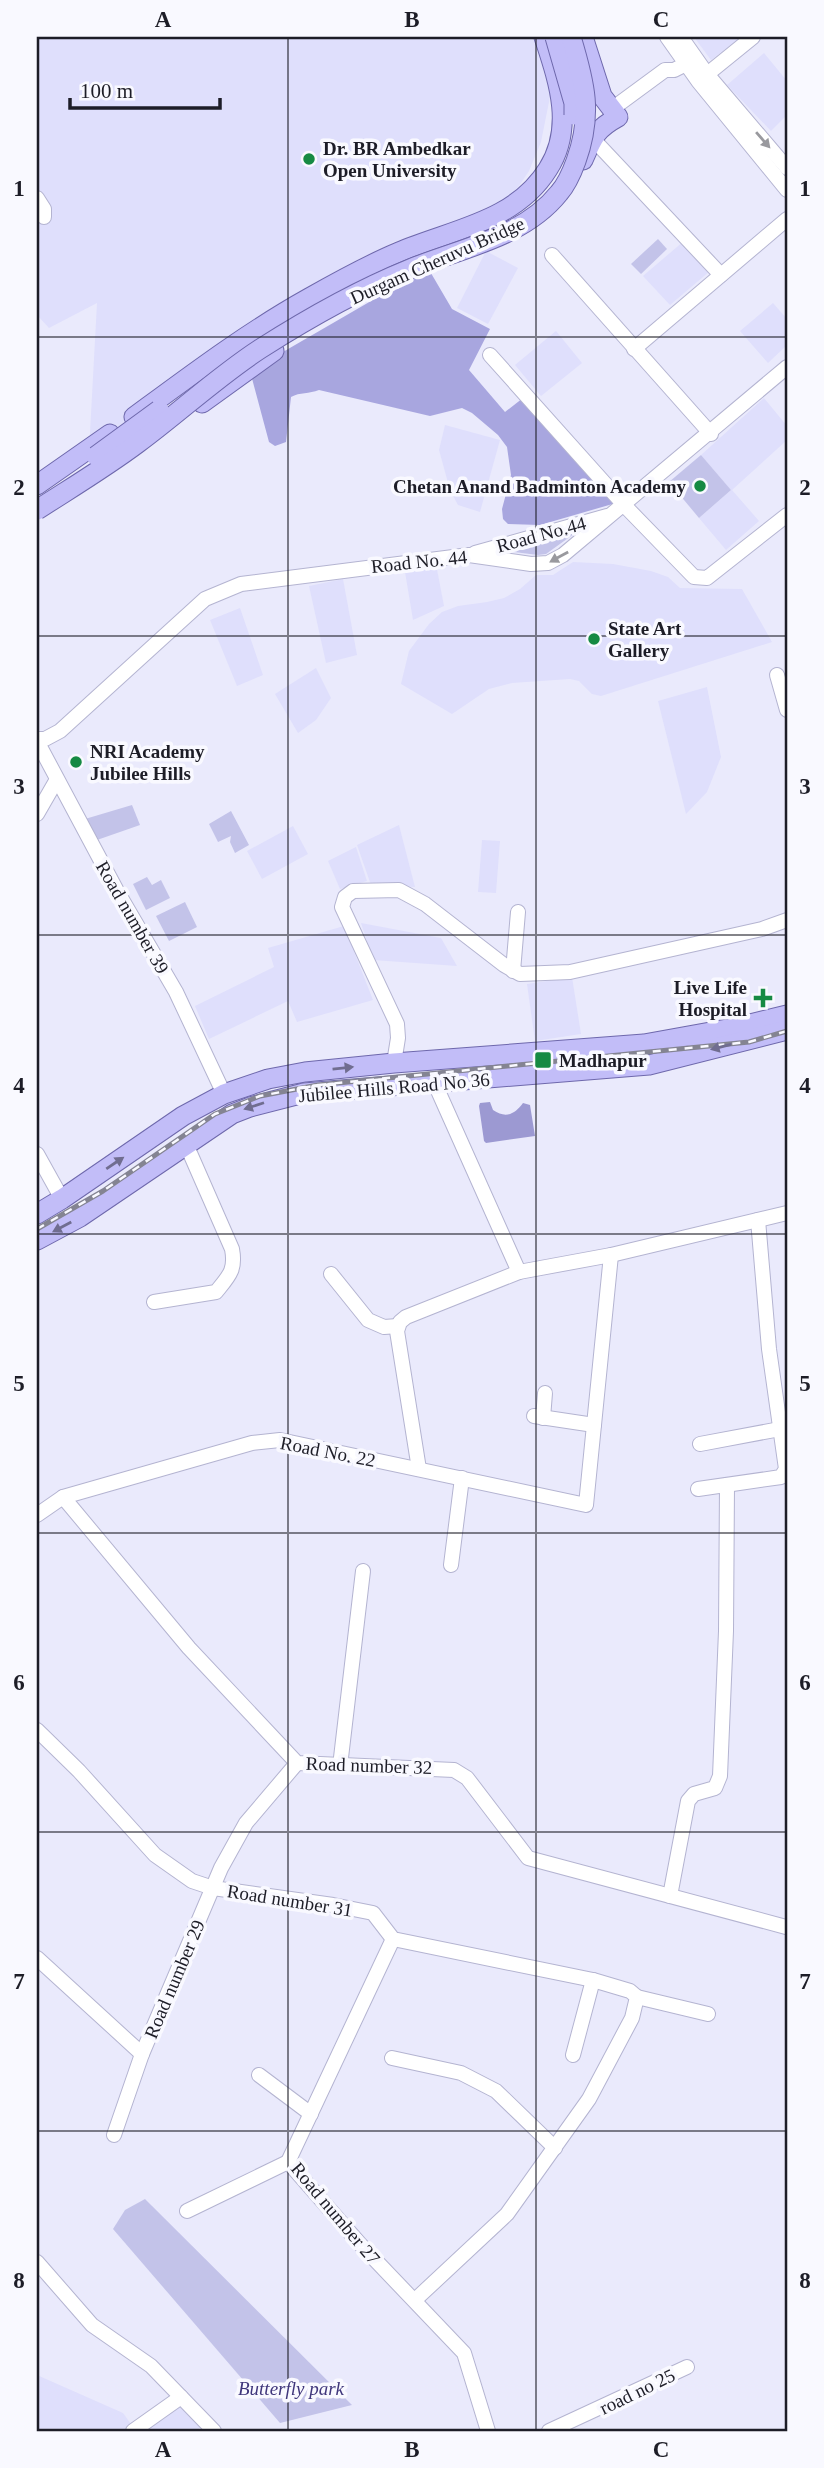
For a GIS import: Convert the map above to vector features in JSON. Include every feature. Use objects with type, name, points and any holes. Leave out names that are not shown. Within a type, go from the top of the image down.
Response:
[{"type":"main road","points":[[37,485],[256,329],[298,304],[368,266],[512,208],[526,198],[554,159],[562,129],[563,101],[544,37]]},
{"type":"main road","name":"Durgam Cheruvu Bridge","points":[[37,496],[89,462],[253,341],[355,283],[447,242],[510,220],[537,202],[561,165],[573,133],[574,103],[555,37]]},
{"type":"main road","name":"Durgam Cheruvu Bridge","points":[[37,510],[139,442],[260,349],[368,287],[495,238],[517,228],[542,211],[561,192],[572,172],[584,137],[584,85],[571,37]]},
{"type":"main road","points":[[583,37],[603,96],[615,113]]},
{"type":"main road","points":[[558,146],[595,117],[615,113]]},
{"type":"main road","points":[[37,520],[100,479],[265,356],[360,299],[397,281],[516,238],[535,225],[552,211],[572,184],[592,138],[615,113]]},
{"type":"main road","points":[[97,444],[100,479]]},
{"type":"main road","name":"Jubilee Hills Road No 36","points":[[37,1214],[183,1116],[224,1094],[268,1079],[304,1072],[394,1063],[644,1044],[738,1027],[787,1014]]},
{"type":"main road","name":"Jubilee Hills Road No 36","points":[[37,1240],[80,1217],[232,1114],[276,1099],[304,1093],[649,1065],[787,1030]]},
{"type":"main road","points":[[157,1135],[169,1157]]},
{"type":"street","points":[[667,37],[685,64],[703,78],[787,168]]},
{"type":"street","points":[[681,37],[685,64]]},
{"type":"street","points":[[703,78],[753,37]]},
{"type":"street","points":[[615,113],[669,79],[685,64]]},
{"type":"street","points":[[703,78],[787,190]]},
{"type":"street","points":[[592,138],[721,275]]},
{"type":"street","points":[[37,198],[41,202],[44,217]]},
{"type":"street","points":[[634,349],[787,219]]},
{"type":"street","points":[[552,255],[711,434]]},
{"type":"street","points":[[490,355],[625,506],[694,578],[707,578],[787,515]]},
{"type":"street","name":"Road No. 44","points":[[37,740],[60,732],[196,607],[219,592],[255,582],[470,555],[531,564],[548,563],[578,545],[787,367]]},
{"type":"street","name":"Road No.44","points":[[470,555],[612,515]]},
{"type":"street","points":[[777,675],[787,710]]},
{"type":"street","name":"Road number 39","points":[[37,740],[56,781],[176,992],[224,1094]]},
{"type":"street","points":[[37,814],[56,781]]},
{"type":"street","points":[[394,1063],[397,1024],[342,907],[347,894],[353,891],[399,890],[425,904],[520,974],[570,972],[762,929],[787,920]]},
{"type":"street","points":[[513,971],[518,912]]},
{"type":"street","points":[[435,1083],[519,1272]]},
{"type":"street","points":[[154,1302],[216,1292],[231,1273],[235,1261],[186,1144]]},
{"type":"street","points":[[37,1154],[62,1199]]},
{"type":"street","points":[[419,1469],[397,1331],[406,1317],[519,1272],[611,1255],[787,1213]]},
{"type":"street","points":[[698,1489],[781,1477],[786,1469],[783,1432],[769,1349],[758,1220]]},
{"type":"street","points":[[545,1393],[538,1417],[594,1426],[611,1255]]},
{"type":"street","points":[[331,1274],[368,1320],[384,1327],[398,1326]]},
{"type":"street","name":"Road No. 22","points":[[37,1516],[63,1497],[266,1440],[281,1440],[586,1505],[594,1426]]},
{"type":"street","points":[[700,1444],[783,1432]]},
{"type":"street","points":[[451,1565],[462,1478]]},
{"type":"street","points":[[670,1896],[688,1801],[694,1794],[715,1788],[720,1776],[726,1631],[727,1485]]},
{"type":"street","name":"Road number 32","points":[[63,1497],[189,1648],[298,1763],[454,1770],[467,1778],[528,1858],[786,1927]]},
{"type":"street","points":[[340,1766],[363,1571]]},
{"type":"street","name":"Road number 31","points":[[38,1734],[79,1771],[155,1855],[191,1881],[213,1888],[373,1913],[393,1939]]},
{"type":"street","name":"Road number 29","points":[[114,2135],[142,2054],[226,1859],[246,1822],[298,1763]]},
{"type":"street","points":[[393,1939],[593,1980],[708,2014]]},
{"type":"street","name":"Road number 27","points":[[393,1939],[288,2162],[360,2244],[464,2353],[488,2431]]},
{"type":"street","points":[[37,1958],[142,2054]]},
{"type":"street","points":[[573,2055],[593,1980]]},
{"type":"street","points":[[415,2300],[507,2214],[555,2148],[589,2099],[632,2018],[633,1994]]},
{"type":"street","points":[[392,2058],[461,2073],[496,2091],[555,2148]]},
{"type":"street","points":[[259,2076],[311,2115]]},
{"type":"street","points":[[187,2211],[288,2162]]},
{"type":"street","points":[[37,2262],[92,2325],[151,2366],[214,2431]]},
{"type":"street","name":"road no 25","points":[[550,2431],[687,2367]]},
{"type":"street","points":[[133,2431],[181,2396]]},
{"type":"shaded area","name":"Dr. BR Ambedkar Open University","points":[[37,37],[541,37],[551,92],[541,142],[529,171],[517,189],[499,207],[467,224],[393,242],[226,346],[89,451],[97,303],[49,328],[37,315]]},
{"type":"shaded area","points":[[694,37],[741,37],[711,60]]},
{"type":"shaded area","points":[[764,53],[787,81],[787,115],[771,131],[727,85]]},
{"type":"shaded area","points":[[684,241],[710,271],[670,305],[643,276]]},
{"type":"shaded area","points":[[486,251],[518,268],[488,324],[457,308]]},
{"type":"shaded area","points":[[428,268],[452,309],[490,329],[469,370],[505,412],[523,398],[616,503],[540,525],[508,524],[503,519],[502,509],[511,475],[507,447],[498,435],[462,408],[430,416],[319,390],[291,397],[286,442],[275,446],[269,442],[250,371]]},
{"type":"shaded area","points":[[773,303],[787,319],[787,345],[768,363],[740,331]]},
{"type":"shaded area","points":[[556,331],[582,363],[541,396],[515,365]]},
{"type":"shaded area","points":[[764,398],[787,426],[787,440],[732,490],[759,521],[726,550],[699,518],[731,490],[701,455]]},
{"type":"shaded area","points":[[445,425],[500,440],[480,512],[458,505],[450,490],[439,450]]},
{"type":"shaded area","name":"State Art Gallery","points":[[573,562],[613,564],[651,571],[668,577],[680,588],[742,589],[772,642],[601,696],[592,694],[579,681],[570,679],[512,683],[489,689],[452,714],[401,684],[409,651],[429,624],[442,612],[458,606],[504,598],[536,575],[553,575]]},
{"type":"shaded area","points":[[436,564],[444,606],[413,620],[405,572]]},
{"type":"shaded area","points":[[343,579],[357,655],[326,663],[309,586]]},
{"type":"shaded area","points":[[240,608],[263,675],[237,686],[210,620]]},
{"type":"shaded area","points":[[316,668],[331,698],[316,720],[298,733],[275,694]]},
{"type":"shaded area","points":[[707,687],[721,757],[707,792],[686,814],[658,701]]},
{"type":"shaded area","points":[[399,825],[415,887],[371,885],[357,845]]},
{"type":"shaded area","points":[[293,826],[308,854],[262,879],[247,851]]},
{"type":"shaded area","points":[[482,840],[500,841],[496,893],[478,892]]},
{"type":"shaded area","points":[[356,847],[367,881],[340,889],[328,861]]},
{"type":"shaded area","points":[[361,923],[441,938],[457,966],[373,960]]},
{"type":"shaded area","points":[[344,926],[373,1000],[297,1022],[288,1001],[209,1039],[195,1006],[274,967],[268,948]]},
{"type":"shaded area","points":[[572,977],[581,1034],[535,1041],[527,984]]},
{"type":"shaded area","points":[[490,1102],[493,1110],[506,1115],[517,1110],[523,1103],[530,1105],[535,1136],[486,1143],[479,1106],[480,1103]]},
{"type":"shaded area","points":[[37,2375],[123,2413],[133,2427],[181,2401],[201,2427],[196,2431],[37,2431]]},
{"type":"green space","points":[[658,239],[667,249],[641,274],[631,264]]},
{"type":"green space","name":"Chetan Anand Badminton Academy","points":[[701,455],[731,490],[699,518],[669,482]]},
{"type":"green space","points":[[585,526],[546,554],[499,550]]},
{"type":"green space","points":[[132,805],[140,825],[97,840],[85,819]]},
{"type":"green space","points":[[231,811],[249,845],[235,853],[230,842],[231,836],[218,842],[209,824]]},
{"type":"green space","points":[[147,877],[152,885],[161,880],[170,898],[146,910],[133,884]]},
{"type":"green space","points":[[185,902],[197,927],[169,941],[156,916]]},
{"type":"green space","name":"Butterfly park","points":[[145,2199],[352,2405],[280,2423],[113,2229],[125,2210]]},
{"type":"railway","points":[[37,1229],[103,1191],[215,1114],[260,1096],[318,1085],[749,1042],[787,1031]]},
{"type":"place","name":"Dr. BR Ambedkar Open University","points":[[309,159]]},
{"type":"place","name":"Chetan Anand Badminton Academy","points":[[700,486]]},
{"type":"place","name":"State Art Gallery","points":[[594,639]]},
{"type":"place","name":"NRI Academy Jubilee Hills","points":[[76,762]]},
{"type":"place","name":"Live Life Hospital","points":[[763,998]]},
{"type":"place","name":"Madhapur","points":[[543,1060]]}]
